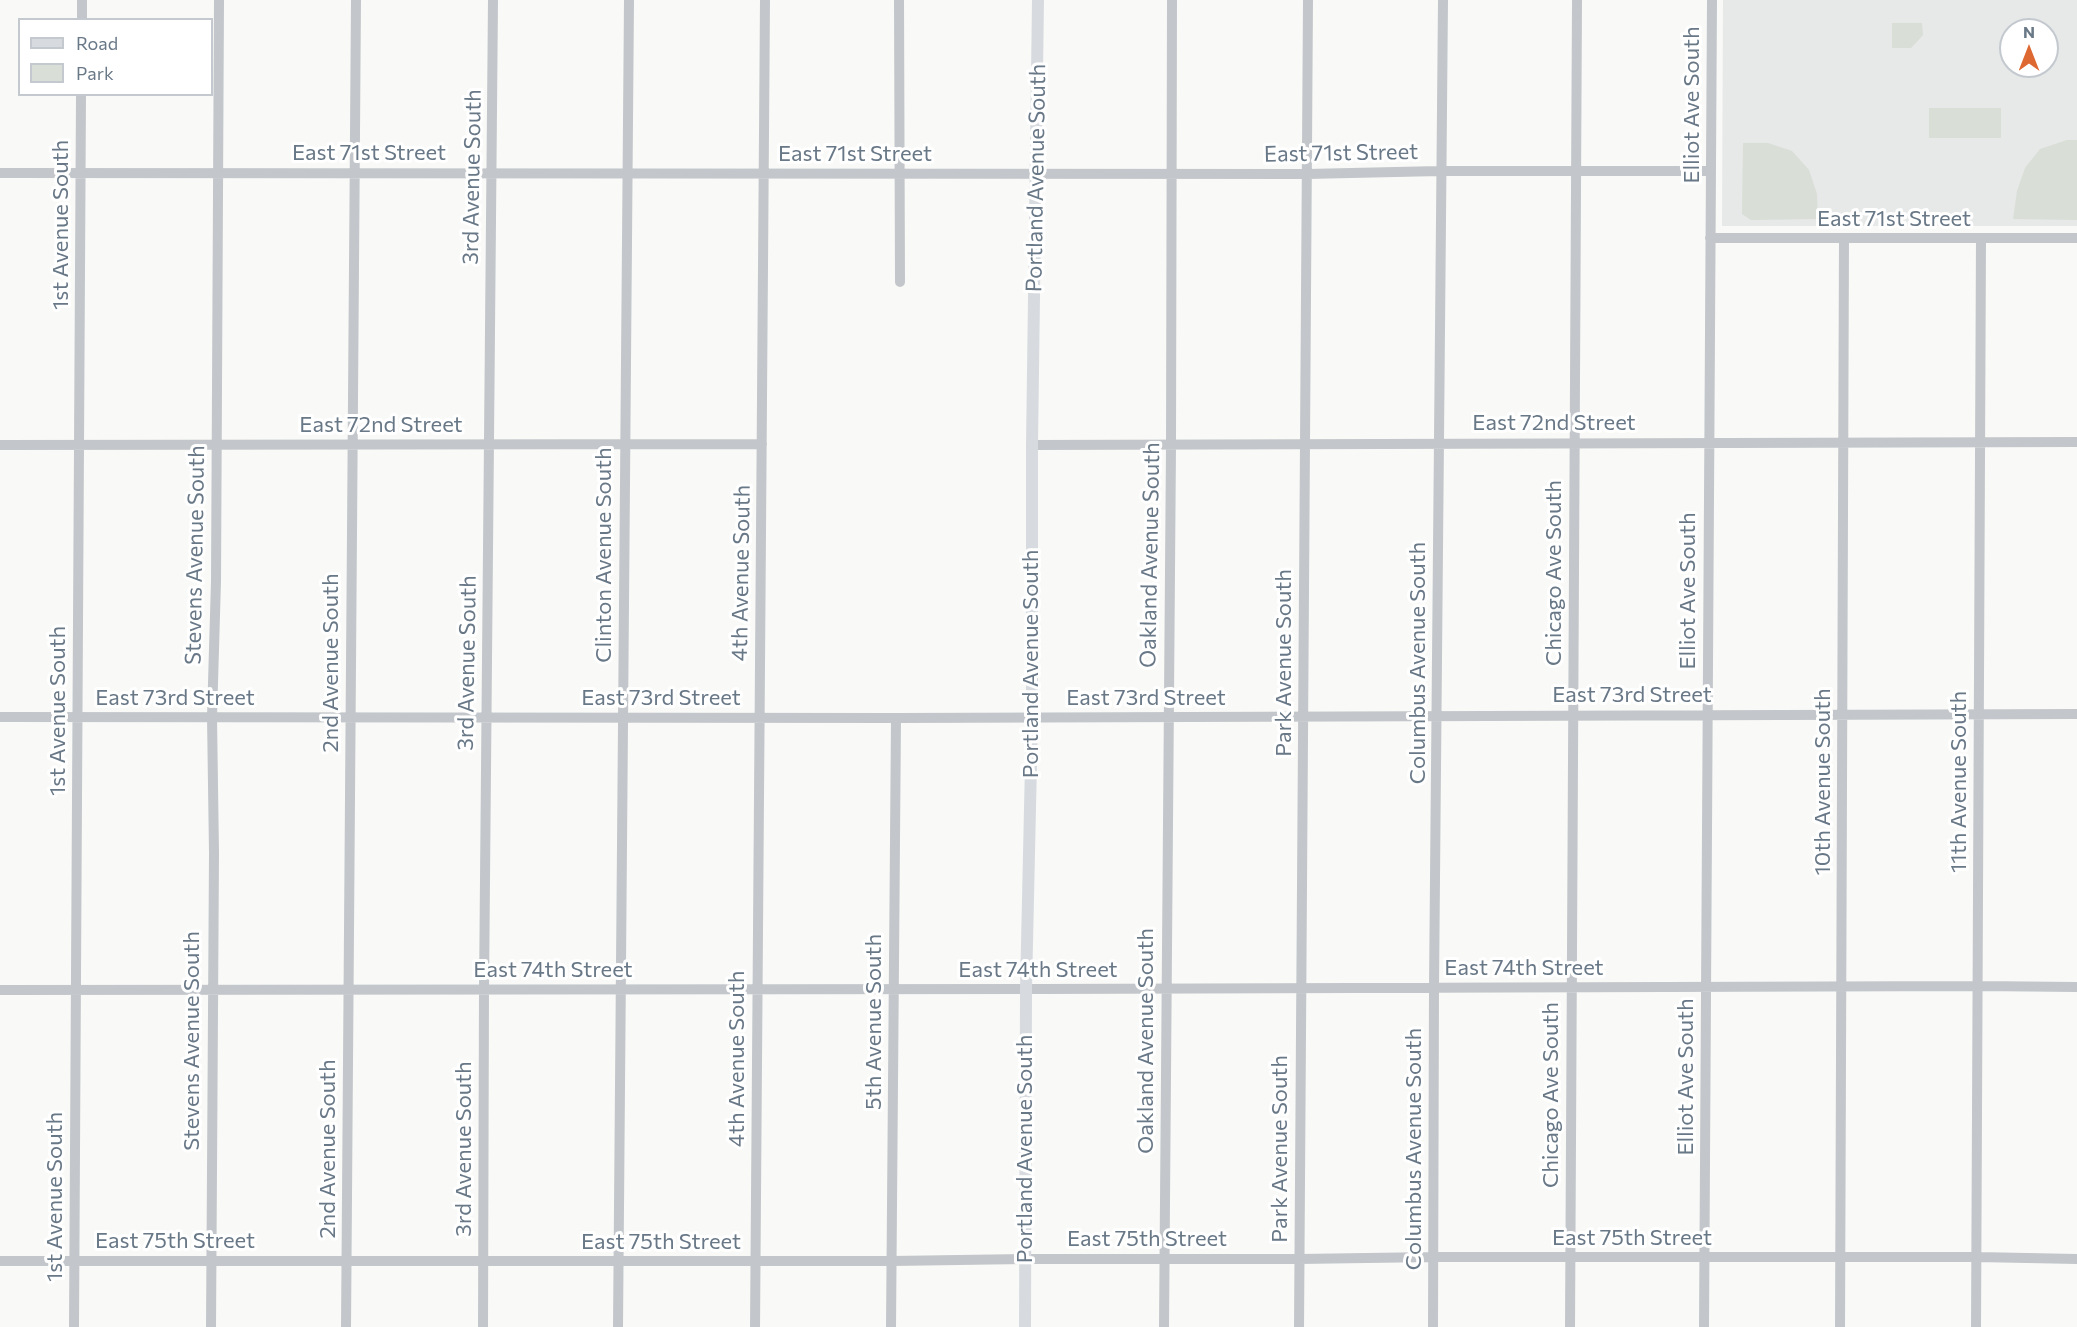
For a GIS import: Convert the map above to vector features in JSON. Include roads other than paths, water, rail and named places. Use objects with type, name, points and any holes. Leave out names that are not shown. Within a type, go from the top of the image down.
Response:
[{"type":"main road","name":"Portland Avenue South","points":[[1025,1327],[1026,990],[1032,718],[1032,445],[1038,0]]},
{"type":"street","points":[[81,18],[82,0]]},
{"type":"street","name":"Stevens Avenue South","points":[[211,1327],[214,853],[212,717],[217,445],[219,0]]},
{"type":"street","name":"2nd Avenue South","points":[[346,1327],[356,0]]},
{"type":"street","name":"3rd Avenue South","points":[[483,1327],[493,0]]},
{"type":"street","name":"Clinton Avenue South","points":[[618,1327],[629,0]]},
{"type":"street","name":"4th Avenue South","points":[[755,1327],[765,0]]},
{"type":"street","points":[[899,0],[900,282]]},
{"type":"street","name":"Oakland Avenue South","points":[[1164,1327],[1172,0]]},
{"type":"street","name":"Park Avenue South","points":[[1299,1327],[1308,0]]},
{"type":"street","name":"Columbus Avenue South","points":[[1433,1327],[1443,0]]},
{"type":"street","name":"Chicago Ave South","points":[[1570,1327],[1576,0]]},
{"type":"street","name":"Elliot Ave South","points":[[1704,1327],[1712,0]]},
{"type":"street","name":"1st Avenue South","points":[[74,1327],[81,96]]},
{"type":"street","name":"East 71st Street","points":[[0,173],[1307,174],[1440,171],[1711,171]]},
{"type":"street","name":"East 71st Street","points":[[1710,238],[2077,238]]},
{"type":"street","name":"10th Avenue South","points":[[1840,1327],[1844,238]]},
{"type":"street","name":"11th Avenue South","points":[[1976,1327],[1981,238]]},
{"type":"street","name":"East 72nd Street","points":[[1032,445],[2077,442]]},
{"type":"street","name":"East 72nd Street","points":[[0,445],[762,444]]},
{"type":"street","name":"East 73rd Street","points":[[0,717],[1168,718],[1437,715],[2077,714]]},
{"type":"street","name":"5th Avenue South","points":[[891,1327],[896,718]]},
{"type":"street","name":"East 74th Street","points":[[0,990],[2077,987]]},
{"type":"street","name":"East 75th Street","points":[[0,1261],[892,1262],[1025,1258],[1434,1257],[2077,1259]]}]
